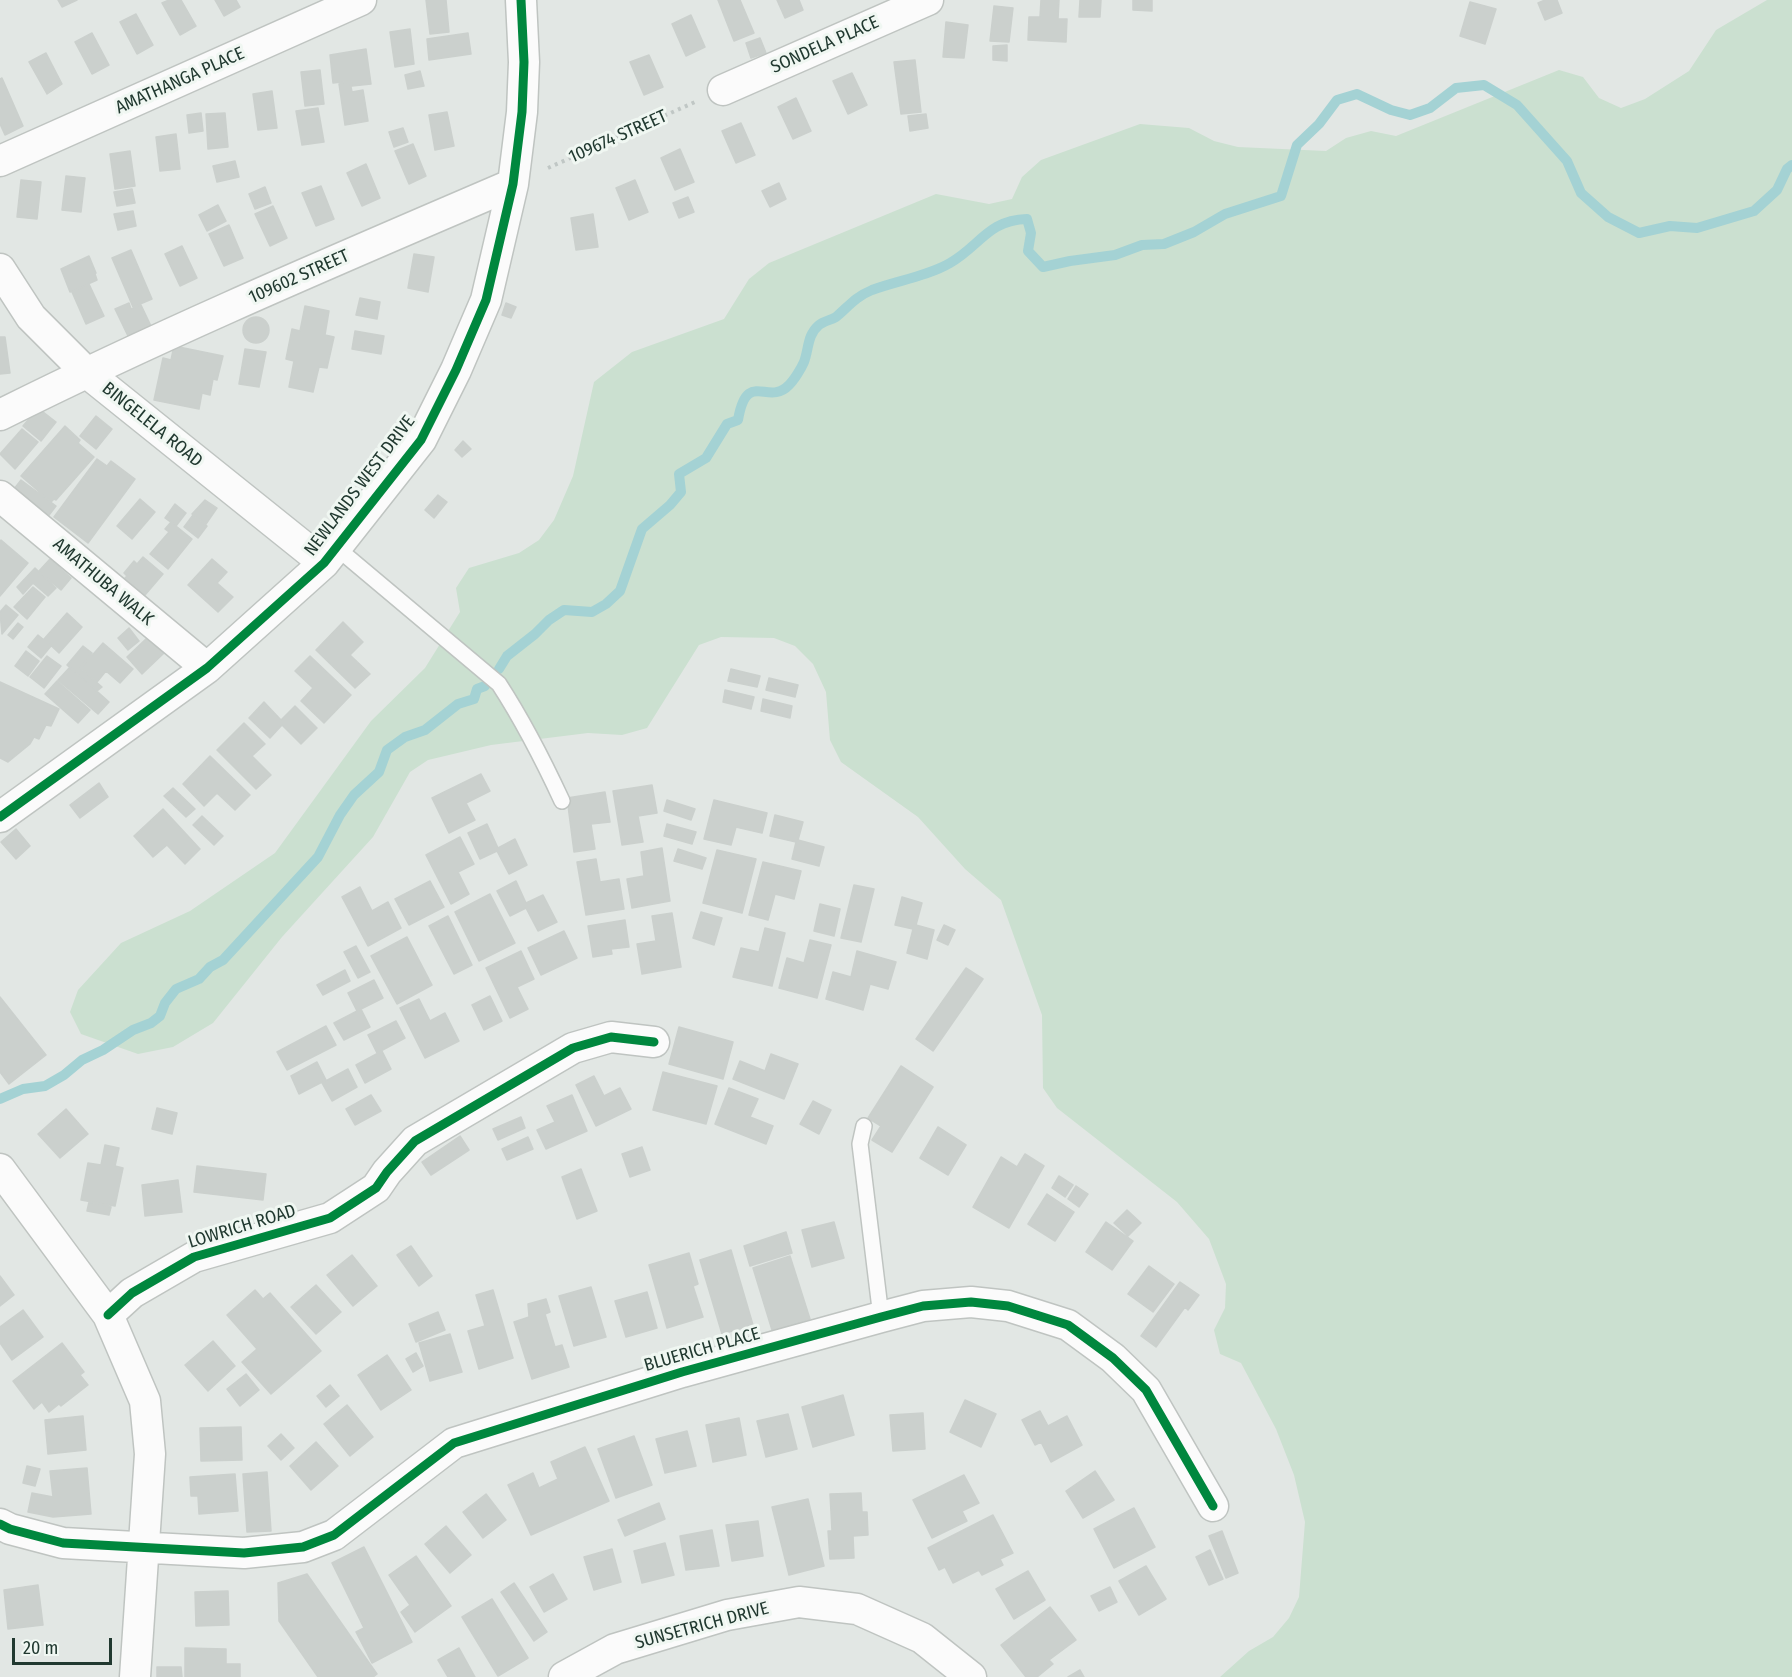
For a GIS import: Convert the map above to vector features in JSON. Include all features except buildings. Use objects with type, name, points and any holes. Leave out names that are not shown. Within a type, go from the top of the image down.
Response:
[{"type":"street","name":"AMATHANGA PLACE","points":[[0,162],[361,0]]},
{"type":"street","name":"NEWLANDS WEST DRIVE","points":[[0,817],[207,668],[331,555],[421,440],[456,370],[486,300],[513,184],[522,112],[525,62],[521,0]]},
{"type":"street","name":"SONDELA PLACE","points":[[723,90],[928,0]]},
{"type":"street","name":"109602 STREET","points":[[0,415],[86,372],[294,278],[513,184]]},
{"type":"street","name":"BINGELELA ROAD","points":[[0,269],[31,317],[86,372],[331,555]]},
{"type":"street","name":"AMATHUBA WALK","points":[[0,496],[207,668]]},
{"type":"street","name":"LOWRICH ROAD","points":[[108,1315],[132,1293],[194,1257],[330,1218],[376,1188],[415,1141],[573,1048],[611,1036],[654,1042]]},
{"type":"street","points":[[0,1169],[108,1315],[145,1401],[150,1454],[135,1677]]},
{"type":"street","name":"BLUERICH PLACE","points":[[0,1524],[10,1529],[63,1543],[244,1553],[303,1547],[334,1535],[454,1443],[682,1372],[881,1317],[923,1306],[971,1302],[1008,1306],[1068,1325],[1113,1358],[1146,1390],[1213,1506]]},
{"type":"street","name":"SUNSETRICH DRIVE","points":[[564,1677],[615,1649],[727,1615],[800,1602],[857,1610],[879,1619],[922,1638],[971,1677]]},
{"type":"lane","points":[[331,555],[499,684],[533,741],[562,801]]},
{"type":"lane","points":[[864,1126],[860,1144],[881,1317]]},
{"type":"green space","points":[[1767,0],[1792,0],[1792,1677],[1220,1677],[1249,1651],[1273,1637],[1289,1618],[1299,1597],[1305,1522],[1294,1475],[1276,1429],[1241,1363],[1220,1354],[1214,1330],[1225,1308],[1226,1284],[1209,1239],[1177,1202],[1057,1108],[1043,1088],[1042,1015],[1001,900],[965,869],[918,817],[841,762],[830,740],[826,692],[813,664],[795,646],[774,638],[721,637],[699,645],[647,728],[622,735],[588,733],[491,745],[428,760],[410,772],[373,837],[282,937],[213,1023],[173,1047],[138,1054],[81,1034],[70,1012],[78,990],[121,943],[190,911],[275,853],[371,721],[425,668],[460,612],[456,588],[469,568],[519,553],[539,540],[554,520],[573,476],[594,382],[632,352],[724,319],[749,279],[769,263],[936,194],[989,204],[1012,199],[1022,177],[1041,160],[1140,124],[1189,128],[1214,141],[1238,147],[1326,151],[1346,138],[1371,131],[1396,136],[1559,70],[1583,77],[1599,98],[1621,108],[1645,99],[1689,71],[1716,30]]},
{"type":"waterway","points":[[499,669],[507,656],[564,610],[592,612],[606,604],[620,591],[642,529],[670,505],[681,492],[679,474],[706,458],[727,424],[738,420],[742,404],[747,396],[759,391],[781,391],[789,385],[803,365],[810,338],[819,325],[836,317],[866,293],[950,263],[993,229],[1003,224],[1027,219],[1031,233],[1028,251],[1043,267],[1115,255],[1142,245],[1164,244],[1194,232],[1225,214],[1281,196],[1297,145],[1319,124],[1337,100],[1357,94],[1391,110],[1410,115],[1430,108],[1456,88],[1484,85],[1517,105],[1567,161],[1581,193],[1608,217],[1639,233],[1670,226],[1697,228],[1754,211],[1777,190],[1787,169],[1792,165]]},
{"type":"waterway","points":[[0,1099],[23,1089],[45,1086],[64,1075],[82,1060],[160,1016],[165,1003],[176,989],[199,979],[210,967],[223,960],[318,857],[340,815],[354,795],[379,772],[387,750],[405,737],[425,730],[458,704],[474,699],[477,689],[485,686]]},
{"type":"cycle path","points":[[0,817],[207,668],[324,563],[421,440],[456,370],[486,300],[513,184],[522,112],[524,62],[521,0]]},
{"type":"cycle path","points":[[108,1315],[132,1293],[194,1257],[330,1218],[376,1188],[415,1141],[573,1048],[611,1037],[654,1042]]},
{"type":"cycle path","points":[[0,1524],[10,1529],[63,1543],[244,1553],[303,1547],[334,1535],[454,1443],[682,1372],[881,1317],[923,1306],[971,1302],[1008,1306],[1068,1325],[1113,1358],[1146,1390],[1213,1506]]}]
